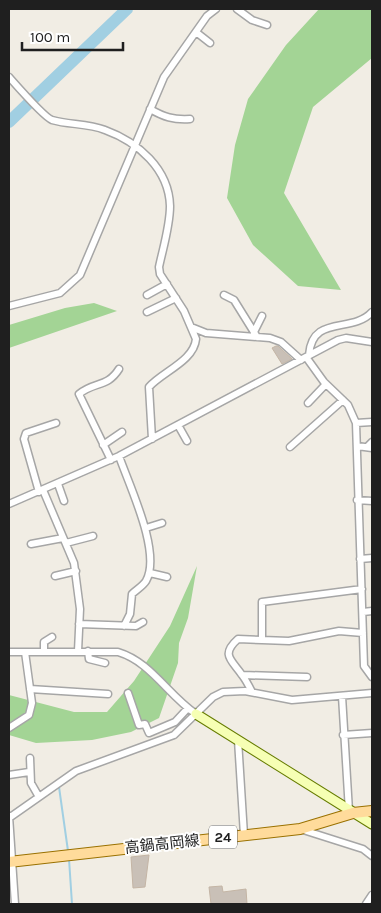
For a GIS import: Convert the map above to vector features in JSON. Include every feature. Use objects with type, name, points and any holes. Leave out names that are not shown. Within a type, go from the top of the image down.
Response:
[{"type":"main road","name":"高鍋高岡線","points":[[11,861],[300,829],[351,812],[372,811]]},
{"type":"street","points":[[9,306],[60,293],[80,275],[164,77],[207,16],[216,9]]},
{"type":"street","points":[[237,9],[252,20],[267,25]]},
{"type":"street","points":[[196,32],[210,43]]},
{"type":"street","points":[[9,77],[50,120],[105,130],[134,144],[155,163],[169,195],[170,209],[159,267],[160,274],[176,298],[191,327],[196,344],[181,364],[156,379],[149,387],[152,439]]},
{"type":"street","points":[[150,109],[164,118],[176,120],[190,119]]},
{"type":"street","points":[[147,295],[167,284]]},
{"type":"street","points":[[224,294],[234,300],[255,334]]},
{"type":"street","points":[[147,312],[176,298]]},
{"type":"street","points":[[305,357],[311,341],[317,333],[331,326],[359,321],[372,312]]},
{"type":"street","points":[[255,334],[262,316]]},
{"type":"street","points":[[191,327],[206,333],[255,334],[280,342],[305,357],[326,384],[348,405],[356,423],[357,500],[364,666],[372,677]]},
{"type":"street","points":[[9,504],[111,460],[305,357],[346,338],[372,342]]},
{"type":"street","points":[[111,460],[78,394],[85,389],[112,380],[119,368]]},
{"type":"street","points":[[308,403],[326,384]]},
{"type":"street","points":[[290,447],[342,400]]},
{"type":"street","points":[[356,423],[372,422]]},
{"type":"street","points":[[56,423],[26,433],[24,439],[41,491],[76,571],[79,624],[78,651]]},
{"type":"street","points":[[178,425],[186,441]]},
{"type":"street","points":[[103,445],[122,432]]},
{"type":"street","points":[[357,446],[369,448],[372,442]]},
{"type":"street","points":[[119,456],[146,528],[150,573],[145,583],[132,594],[130,614],[124,626]]},
{"type":"street","points":[[58,484],[64,501]]},
{"type":"street","points":[[357,500],[372,501]]},
{"type":"street","points":[[146,528],[162,523]]},
{"type":"street","points":[[31,544],[92,536]]},
{"type":"street","points":[[360,559],[372,558]]},
{"type":"street","points":[[55,576],[76,571]]},
{"type":"street","points":[[150,573],[167,577]]},
{"type":"street","points":[[262,640],[262,602],[362,589]]},
{"type":"street","points":[[363,612],[372,611]]},
{"type":"street","points":[[79,624],[136,626],[143,622]]},
{"type":"street","points":[[252,692],[243,675],[230,661],[228,653],[231,646],[238,640],[289,641],[339,631],[364,633]]},
{"type":"street","points":[[44,652],[44,642],[52,637]]},
{"type":"street","points":[[88,651],[89,659],[105,663]]},
{"type":"street","points":[[9,652],[88,651],[118,652],[132,656],[143,664],[192,711],[372,824]]},
{"type":"street","points":[[9,728],[29,715],[32,703],[26,652]]},
{"type":"street","points":[[243,675],[307,677]]},
{"type":"street","points":[[30,689],[108,694]]},
{"type":"street","points":[[128,693],[139,725],[144,724],[150,733],[175,722],[213,697],[223,692],[234,690],[292,700],[372,693]]},
{"type":"street","points":[[342,696],[343,735],[351,812]]},
{"type":"street","points":[[15,904],[9,817],[84,768],[174,735],[192,711]]},
{"type":"street","points":[[343,735],[372,733]]},
{"type":"street","points":[[238,740],[244,835]]},
{"type":"street","points":[[30,758],[30,783],[40,797]]},
{"type":"street","points":[[9,775],[29,772]]},
{"type":"street","points":[[300,829],[363,849],[372,856]]},
{"type":"street","points":[[366,904],[372,895]]},
{"type":"green space","points":[[319,9],[372,9],[372,58],[313,107],[284,193],[341,290],[298,286],[253,245],[227,198],[235,145],[248,99],[286,45]]},
{"type":"green space","points":[[94,303],[117,311],[9,348],[9,325],[65,308]]},
{"type":"green space","points":[[197,566],[188,618],[179,643],[178,663],[159,718],[131,732],[92,740],[36,743],[9,735],[9,695],[74,712],[107,712],[134,681],[170,626]]},
{"type":"building","points":[[276,346],[292,359],[282,364],[272,348]]},
{"type":"building","points":[[149,855],[145,887],[133,888],[131,857]]},
{"type":"building","points":[[222,886],[223,892],[246,889],[247,904],[211,904],[209,887]]},
{"type":"waterway","points":[[9,122],[127,9]]},
{"type":"waterway","points":[[59,787],[68,851]]},
{"type":"waterway","points":[[69,859],[72,904]]}]
